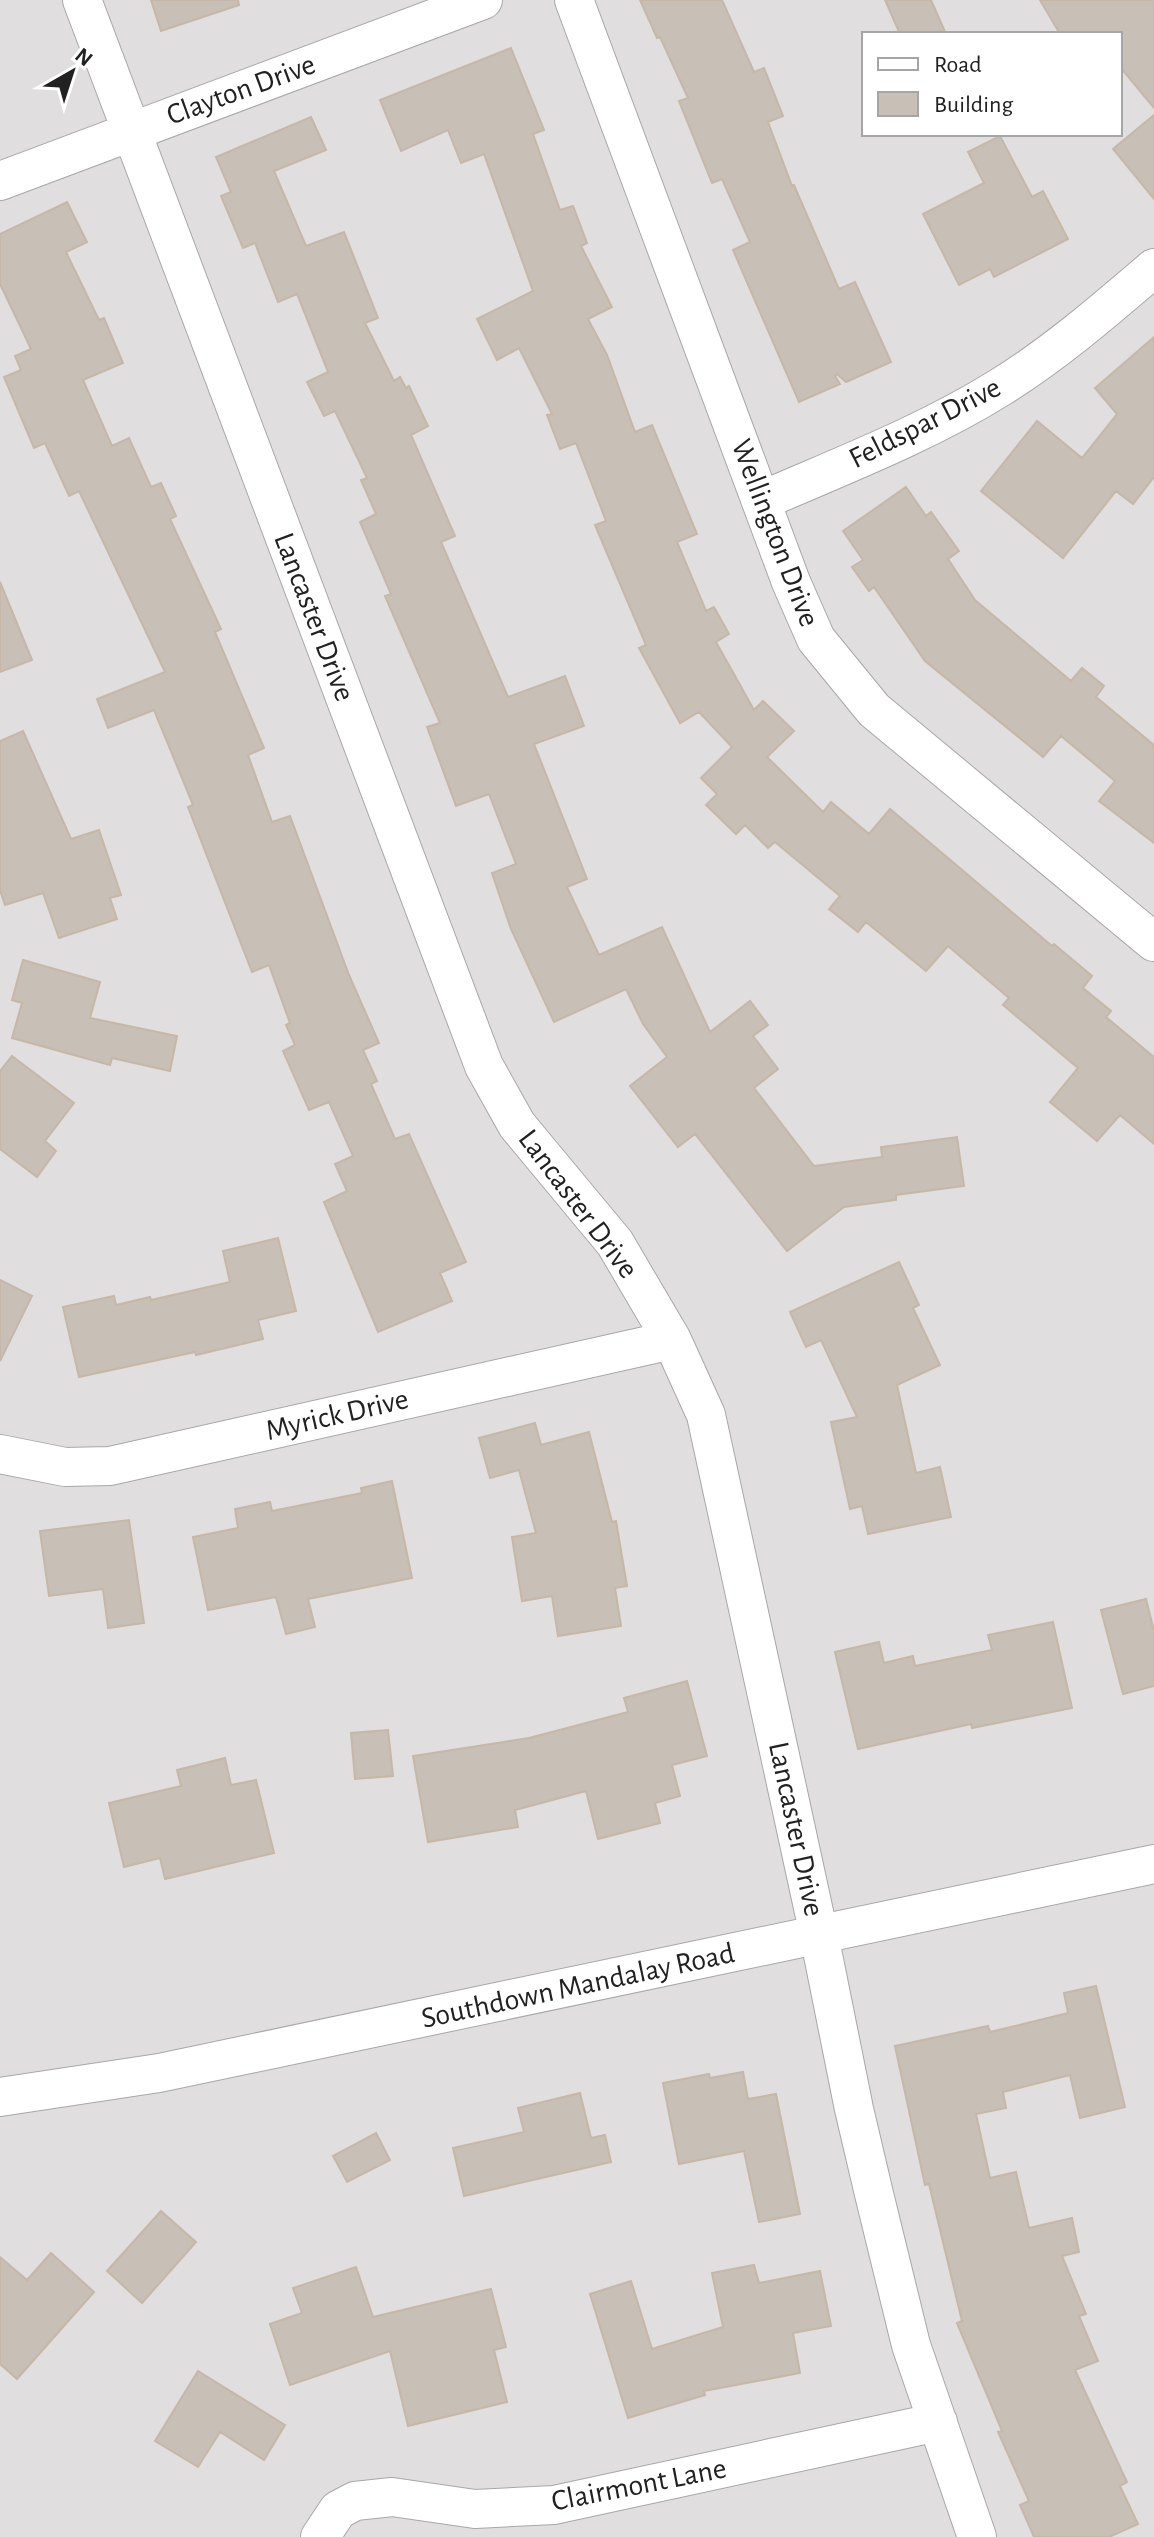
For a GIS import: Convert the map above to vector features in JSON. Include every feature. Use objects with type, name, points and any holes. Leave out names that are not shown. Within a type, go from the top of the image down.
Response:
[{"type":"street","name":"Lancaster Drive","points":[[82,0],[484,1066],[517,1125],[615,1243],[672,1340],[706,1415],[854,2109],[902,2309],[911,2345],[977,2537]]},
{"type":"street","name":"Clayton Drive","points":[[0,181],[483,0]]},
{"type":"street","name":"Wellington Drive","points":[[574,0],[791,582],[816,639],[874,710],[1154,942]]},
{"type":"street","name":"Feldspar Drive","points":[[761,501],[940,422],[1001,387],[1095,318],[1154,268]]},
{"type":"street","name":"Myrick Drive","points":[[0,1454],[65,1467],[110,1466],[672,1340]]},
{"type":"street","name":"Southdown Mandalay Road","points":[[0,2097],[159,2073],[1154,1864]]},
{"type":"street","name":"Clairmont Lane","points":[[329,2524],[355,2501],[392,2497],[475,2509],[554,2505],[938,2422]]},
{"type":"shaded area","points":[[0,0],[1154,0],[1154,2537],[0,2537]]},
{"type":"building","points":[[151,0],[238,0],[239,5],[161,31]]},
{"type":"building","points":[[640,0],[722,0],[754,72],[764,68],[783,116],[768,122],[792,186],[839,289],[855,282],[891,362],[846,382],[837,374],[835,376],[840,384],[799,402],[733,250],[750,242],[722,179],[712,183],[679,101],[688,98]]},
{"type":"building","points":[[885,0],[931,0],[945,32],[899,32]]},
{"type":"building","points":[[1040,0],[1154,0],[1154,108],[1122,69],[1122,32],[1059,32]]},
{"type":"building","points":[[511,48],[544,130],[533,134],[560,210],[573,206],[587,243],[581,246],[612,307],[588,319],[607,355],[635,432],[652,425],[697,534],[677,542],[706,611],[714,607],[729,634],[716,642],[754,710],[763,701],[794,731],[767,757],[823,812],[831,802],[869,834],[890,809],[1092,976],[1083,988],[1111,1011],[1106,1017],[1154,1057],[1154,1144],[1120,1115],[1097,1141],[1050,1102],[1078,1068],[1003,1005],[1009,998],[948,946],[926,971],[866,922],[858,932],[829,909],[840,896],[775,842],[768,848],[745,825],[736,834],[706,805],[717,794],[701,778],[732,747],[699,712],[680,723],[639,648],[646,645],[595,525],[606,521],[576,443],[560,449],[547,415],[552,414],[519,348],[497,360],[477,319],[533,291],[484,154],[461,163],[448,130],[401,151],[380,100]]},
{"type":"building","points":[[1154,115],[1154,199],[1113,149]]},
{"type":"building","points":[[311,117],[326,150],[274,171],[306,246],[344,232],[378,318],[365,323],[394,381],[400,377],[406,388],[409,386],[428,426],[411,435],[455,536],[441,542],[508,697],[565,676],[584,726],[534,744],[587,879],[567,887],[599,955],[662,927],[710,1032],[750,1001],[768,1025],[753,1036],[778,1069],[754,1088],[814,1166],[882,1157],[881,1147],[957,1137],[964,1186],[896,1195],[896,1200],[844,1207],[787,1251],[695,1134],[678,1147],[630,1086],[667,1057],[643,1024],[626,989],[554,1022],[511,929],[492,873],[516,864],[489,794],[456,806],[427,727],[440,723],[385,596],[391,594],[360,522],[376,514],[361,480],[367,478],[335,411],[324,416],[307,382],[328,372],[297,294],[278,302],[255,243],[243,248],[221,196],[231,192],[216,157]]},
{"type":"building","points":[[1000,136],[1032,197],[1043,191],[1068,239],[994,277],[990,269],[959,285],[923,214],[984,183],[968,152]]},
{"type":"building","points":[[67,202],[87,242],[66,252],[99,320],[104,318],[123,363],[83,380],[112,446],[129,438],[151,487],[161,483],[176,516],[170,519],[221,629],[215,632],[264,748],[248,755],[272,822],[290,816],[349,975],[379,1043],[363,1050],[377,1081],[371,1084],[395,1139],[409,1134],[466,1262],[440,1273],[452,1301],[378,1332],[324,1202],[347,1191],[335,1164],[353,1156],[329,1102],[309,1110],[283,1051],[295,1045],[269,965],[252,972],[188,807],[193,805],[154,710],[108,728],[97,699],[165,672],[79,491],[69,496],[45,443],[34,448],[4,377],[21,370],[15,356],[31,349],[0,284],[0,234]]},
{"type":"building","points":[[1154,337],[1154,477],[1133,504],[1116,491],[1063,558],[981,491],[1037,421],[1082,458],[1117,414],[1095,388]]},
{"type":"building","points":[[906,487],[926,516],[931,512],[959,551],[948,559],[975,600],[1071,681],[1082,668],[1104,686],[1096,697],[1154,745],[1154,843],[1099,801],[1115,781],[1061,736],[1043,757],[925,661],[874,587],[869,591],[852,567],[863,560],[843,531]]},
{"type":"building","points":[[0,582],[32,660],[0,672]]},
{"type":"building","points":[[23,731],[71,839],[99,830],[121,895],[110,898],[117,919],[59,938],[43,893],[5,905],[0,890],[0,741]]},
{"type":"building","points":[[23,960],[100,982],[90,1018],[177,1036],[170,1071],[112,1058],[110,1065],[12,1038],[22,1003],[12,1000]]},
{"type":"building","points":[[12,1056],[74,1103],[45,1141],[56,1151],[37,1177],[0,1149],[0,1071]]},
{"type":"building","points":[[278,1238],[296,1311],[258,1320],[263,1339],[79,1377],[63,1307],[114,1296],[116,1305],[150,1297],[151,1300],[230,1282],[223,1251]]},
{"type":"building","points":[[899,1262],[919,1305],[913,1308],[940,1365],[897,1385],[916,1473],[940,1467],[951,1517],[868,1534],[862,1506],[850,1509],[831,1422],[857,1417],[821,1340],[806,1347],[790,1312]]},
{"type":"building","points":[[0,1280],[32,1296],[0,1361]]},
{"type":"building","points":[[535,1423],[541,1445],[589,1432],[612,1522],[616,1521],[627,1586],[615,1588],[621,1626],[558,1636],[552,1596],[522,1601],[512,1537],[536,1533],[519,1470],[490,1478],[479,1438]]},
{"type":"building","points":[[392,1481],[412,1578],[308,1599],[315,1627],[286,1634],[276,1597],[208,1610],[193,1537],[238,1528],[235,1509],[270,1502],[272,1511],[362,1493],[361,1488]]},
{"type":"building","points":[[129,1520],[144,1623],[108,1628],[103,1589],[49,1596],[40,1531]]},
{"type":"building","points":[[1146,1599],[1154,1631],[1154,1686],[1123,1694],[1101,1610]]},
{"type":"building","points":[[1053,1622],[1072,1708],[972,1728],[971,1724],[858,1749],[835,1652],[879,1642],[884,1663],[913,1656],[915,1666],[992,1650],[988,1635]]},
{"type":"building","points":[[687,1681],[707,1756],[672,1765],[680,1796],[655,1803],[660,1823],[598,1839],[586,1791],[515,1810],[518,1827],[428,1842],[413,1756],[529,1738],[628,1712],[624,1698]]},
{"type":"building","points":[[388,1730],[393,1776],[355,1779],[351,1733]]},
{"type":"building","points":[[225,1758],[231,1785],[256,1780],[274,1853],[165,1879],[160,1858],[124,1867],[109,1803],[181,1786],[177,1770]]},
{"type":"building","points":[[1096,1986],[1125,2107],[1080,2118],[1070,2075],[1003,2092],[1006,2108],[976,2114],[990,2178],[1016,2172],[1029,2228],[1072,2218],[1079,2252],[1062,2256],[1086,2314],[1079,2316],[1098,2361],[1075,2370],[1127,2482],[1120,2486],[1138,2524],[1109,2537],[1034,2537],[1020,2505],[1029,2501],[998,2432],[1002,2431],[957,2323],[962,2321],[929,2184],[925,2185],[895,2046],[988,2026],[990,2032],[1068,2013],[1064,1993]]},
{"type":"building","points":[[743,2072],[748,2099],[776,2094],[800,2214],[759,2222],[744,2151],[679,2164],[663,2083],[709,2074],[710,2078]]},
{"type":"building","points":[[580,2093],[591,2138],[605,2135],[611,2162],[464,2196],[453,2148],[524,2132],[518,2108]]},
{"type":"building","points":[[376,2133],[390,2160],[347,2182],[333,2156]]},
{"type":"building","points":[[161,2211],[196,2242],[142,2303],[107,2271]]},
{"type":"building","points":[[51,2253],[94,2292],[17,2379],[0,2364],[0,2257],[27,2280]]},
{"type":"building","points":[[754,2265],[759,2283],[820,2271],[831,2326],[793,2333],[800,2373],[704,2391],[705,2395],[628,2418],[590,2294],[631,2281],[652,2349],[723,2327],[712,2273]]},
{"type":"building","points":[[356,2267],[373,2317],[491,2289],[506,2347],[494,2350],[507,2402],[408,2426],[390,2351],[290,2385],[270,2324],[302,2313],[293,2288]]},
{"type":"building","points":[[198,2371],[285,2425],[264,2460],[220,2432],[198,2467],[155,2441]]}]
